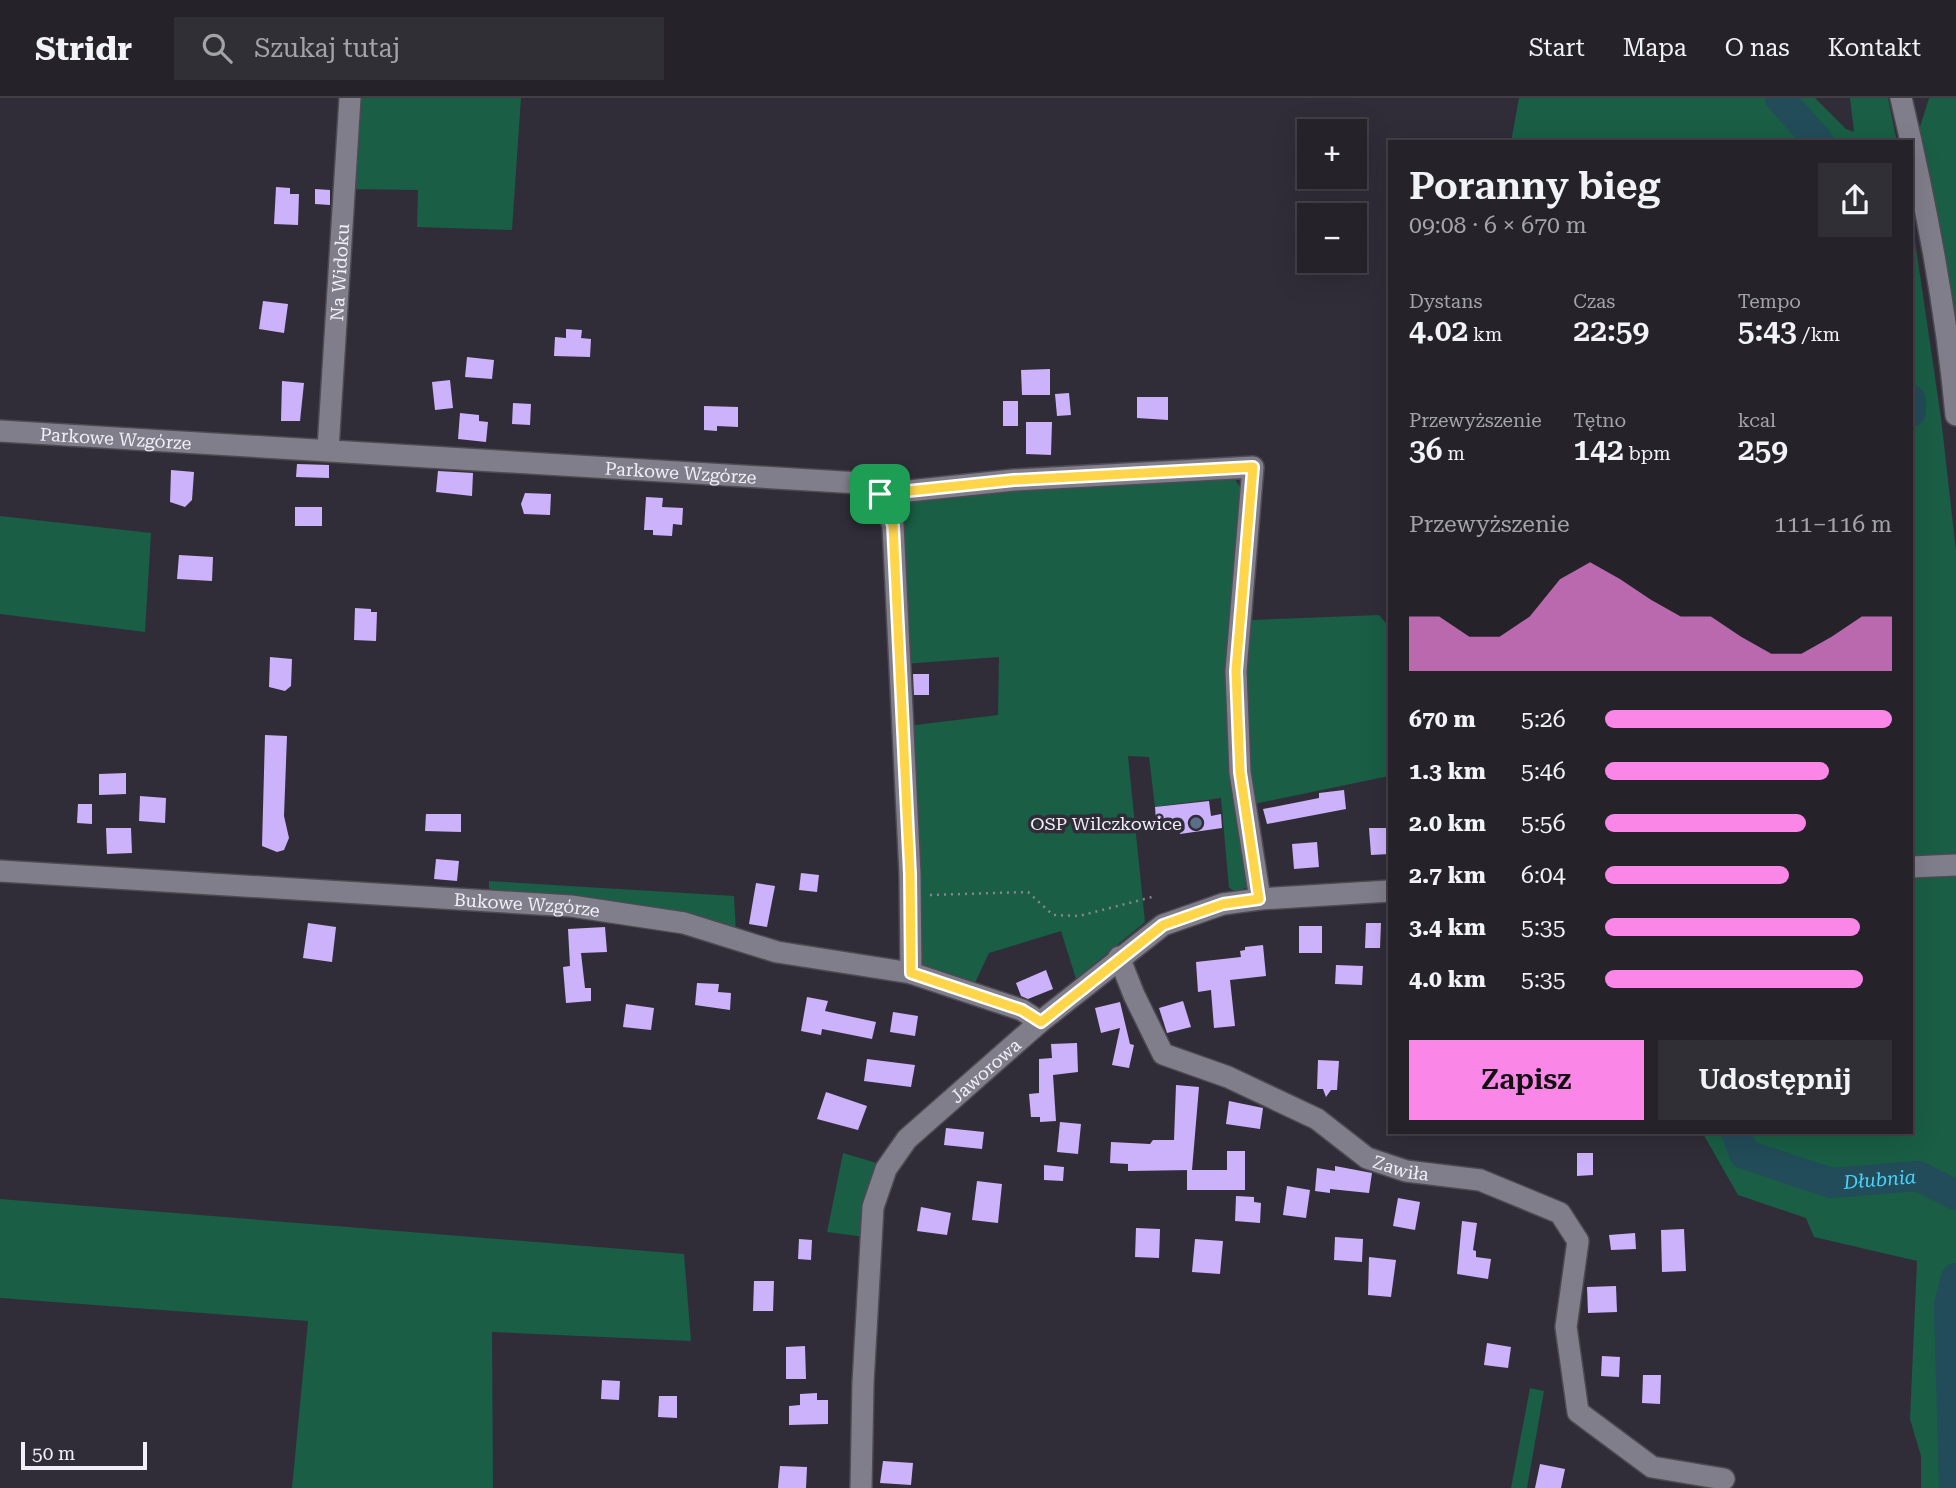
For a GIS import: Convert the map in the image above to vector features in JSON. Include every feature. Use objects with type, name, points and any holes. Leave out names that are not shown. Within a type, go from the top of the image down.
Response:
[{"type":"street","name":"Na Widoku","points":[[328,449],[350,98]]},
{"type":"street","points":[[1901,98],[1912,140]]},
{"type":"street","points":[[1913,146],[1953,345],[1956,415]]},
{"type":"street","name":"Parkowe Wzgórze","points":[[0,431],[859,483],[880,494]]},
{"type":"street","points":[[911,973],[893,525],[880,494],[1014,480],[1253,467],[1236,671],[1240,772],[1259,899]]},
{"type":"street","points":[[1913,867],[1956,865]]},
{"type":"street","name":"Bukowe Wzgórze","points":[[0,871],[571,906],[684,923],[777,952],[879,965],[1022,1010],[1041,1022]]},
{"type":"street","name":"Jaworowa","points":[[861,1488],[863,1383],[873,1207],[886,1169],[907,1139],[1041,1022],[1119,957],[1163,925],[1223,904],[1259,899],[1388,891]]},
{"type":"street","name":"Zawiła","points":[[1119,957],[1133,995],[1163,1054],[1228,1077],[1307,1114],[1367,1158],[1406,1171],[1480,1180],[1560,1213],[1578,1241],[1566,1327],[1578,1412],[1651,1467],[1724,1479]]},
{"type":"path","points":[[910,896],[1028,892],[1053,915],[1079,916],[1156,896]]},
{"type":"green space","points":[[347,98],[521,98],[512,230],[417,227],[418,190],[346,189]]},
{"type":"green space","points":[[1519,98],[1815,98],[1846,129],[1854,132],[1850,98],[1888,98],[1897,140],[1511,140]]},
{"type":"green space","points":[[1929,98],[1956,98],[1956,376],[1918,133]]},
{"type":"green space","points":[[1913,228],[1941,418],[1956,551],[1956,855],[1913,857]]},
{"type":"green space","points":[[1234,477],[1244,495],[1247,887],[1237,892],[1229,888],[1221,798],[1155,807],[1149,757],[1128,756],[1145,922],[1076,979],[1061,931],[989,953],[972,989],[921,965],[907,726],[998,715],[999,657],[903,664],[895,501],[1031,485],[1061,488],[1080,483]]},
{"type":"green space","points":[[0,516],[151,533],[145,632],[0,614]]},
{"type":"green space","points":[[1379,615],[1388,626],[1388,776],[1254,804],[1246,712],[1251,620]]},
{"type":"green space","points":[[1956,872],[1956,1488],[1921,1488],[1921,1456],[1910,1419],[1917,1261],[1814,1237],[1806,1218],[1738,1195],[1703,1134],[1913,1134],[1913,876]]},
{"type":"green space","points":[[489,881],[734,896],[736,933],[601,903],[489,890]]},
{"type":"green space","points":[[843,1153],[880,1164],[867,1191],[865,1237],[827,1232]]},
{"type":"green space","points":[[0,1199],[684,1254],[691,1341],[492,1332],[493,1488],[292,1488],[308,1321],[0,1298]]},
{"type":"green space","points":[[1530,1388],[1544,1391],[1527,1488],[1511,1488]]},
{"type":"building","points":[[276,187],[290,188],[290,194],[299,194],[298,225],[274,224]]},
{"type":"building","points":[[315,189],[330,190],[330,205],[315,204]]},
{"type":"building","points":[[263,301],[288,304],[284,333],[259,329]]},
{"type":"building","points":[[566,329],[582,330],[581,338],[591,339],[590,357],[554,356],[555,337],[566,338]]},
{"type":"building","points":[[467,357],[494,360],[492,379],[465,377]]},
{"type":"building","points":[[1050,369],[1050,395],[1022,395],[1021,370]]},
{"type":"building","points":[[450,380],[453,408],[435,410],[432,382]]},
{"type":"building","points":[[282,381],[304,383],[300,421],[281,421]]},
{"type":"building","points":[[1069,393],[1071,415],[1057,416],[1055,394]]},
{"type":"building","points":[[1137,397],[1168,397],[1168,420],[1137,418]]},
{"type":"building","points":[[1003,401],[1018,401],[1018,426],[1003,426]]},
{"type":"building","points":[[513,403],[531,404],[530,425],[512,424]]},
{"type":"building","points":[[704,406],[738,407],[738,427],[717,426],[717,431],[704,430]]},
{"type":"building","points":[[460,413],[479,415],[479,421],[488,422],[486,442],[458,439]]},
{"type":"building","points":[[1026,422],[1052,422],[1051,455],[1026,454]]},
{"type":"building","points":[[297,464],[329,465],[329,478],[296,477]]},
{"type":"building","points":[[171,470],[194,472],[192,500],[185,507],[170,502]]},
{"type":"building","points":[[438,471],[473,473],[472,496],[436,492]]},
{"type":"building","points":[[525,493],[551,494],[550,515],[524,514],[521,504]]},
{"type":"building","points":[[646,497],[663,498],[662,507],[683,508],[682,525],[673,524],[672,536],[653,535],[653,530],[644,530]]},
{"type":"building","points":[[295,507],[322,507],[322,526],[295,526]]},
{"type":"building","points":[[179,555],[213,557],[212,581],[177,579]]},
{"type":"building","points":[[355,608],[377,612],[376,641],[354,640]]},
{"type":"building","points":[[270,657],[292,659],[291,686],[285,691],[269,687]]},
{"type":"building","points":[[913,674],[929,674],[929,695],[914,695]]},
{"type":"building","points":[[265,735],[287,736],[284,816],[289,838],[284,850],[277,852],[262,846]]},
{"type":"building","points":[[126,773],[126,794],[99,795],[99,774]]},
{"type":"building","points":[[1344,790],[1346,809],[1267,824],[1263,809],[1319,798],[1319,793]]},
{"type":"building","points":[[140,796],[166,798],[165,823],[139,821]]},
{"type":"building","points":[[1209,801],[1211,816],[1221,814],[1222,828],[1180,834],[1179,830],[1157,833],[1155,807]]},
{"type":"building","points":[[78,804],[92,804],[92,824],[77,823]]},
{"type":"building","points":[[426,814],[461,814],[461,832],[425,831]]},
{"type":"building","points":[[106,828],[131,828],[132,853],[107,854]]},
{"type":"building","points":[[1369,828],[1388,828],[1388,854],[1371,855]]},
{"type":"building","points":[[1317,842],[1319,867],[1294,869],[1292,844]]},
{"type":"building","points":[[436,859],[459,861],[457,881],[434,879]]},
{"type":"building","points":[[801,873],[819,875],[817,892],[799,890]]},
{"type":"building","points":[[756,883],[775,886],[767,927],[749,924]]},
{"type":"building","points":[[308,923],[336,927],[332,962],[303,958]]},
{"type":"building","points":[[1366,923],[1381,923],[1380,948],[1365,948]]},
{"type":"building","points":[[1299,926],[1322,926],[1322,953],[1299,953]]},
{"type":"building","points":[[605,927],[607,952],[581,953],[585,988],[591,988],[591,1001],[566,1003],[563,967],[570,966],[568,929]]},
{"type":"building","points":[[1263,945],[1266,976],[1230,980],[1235,1026],[1214,1028],[1211,990],[1198,992],[1196,962],[1241,957],[1240,951],[1245,950],[1245,947]]},
{"type":"building","points":[[1336,965],[1363,966],[1362,985],[1335,984]]},
{"type":"building","points":[[1046,970],[1053,989],[1028,999],[1021,996],[1016,983]]},
{"type":"building","points":[[697,983],[719,984],[718,992],[731,993],[730,1010],[695,1005]]},
{"type":"building","points":[[807,997],[828,1001],[825,1011],[876,1022],[872,1039],[822,1029],[821,1035],[801,1031]]},
{"type":"building","points":[[1183,1001],[1191,1027],[1167,1033],[1159,1008]]},
{"type":"building","points":[[1120,1002],[1130,1044],[1134,1045],[1129,1068],[1112,1065],[1120,1028],[1101,1033],[1095,1008]]},
{"type":"building","points":[[626,1004],[654,1008],[651,1030],[623,1027]]},
{"type":"building","points":[[893,1012],[918,1016],[915,1036],[890,1032]]},
{"type":"building","points":[[1077,1043],[1078,1072],[1053,1075],[1056,1121],[1040,1122],[1040,1117],[1031,1117],[1029,1094],[1039,1093],[1039,1059],[1052,1058],[1051,1044]]},
{"type":"building","points":[[867,1059],[915,1065],[911,1087],[864,1081]]},
{"type":"building","points":[[1318,1060],[1339,1061],[1337,1090],[1331,1090],[1326,1097],[1323,1089],[1317,1089]]},
{"type":"building","points":[[1176,1085],[1199,1087],[1192,1170],[1128,1171],[1128,1164],[1110,1163],[1111,1142],[1150,1144],[1153,1140],[1174,1140]]},
{"type":"building","points":[[826,1092],[867,1106],[858,1130],[817,1119]]},
{"type":"building","points":[[1229,1101],[1263,1108],[1260,1129],[1226,1124]]},
{"type":"building","points":[[1060,1122],[1081,1124],[1078,1154],[1057,1152]]},
{"type":"building","points":[[946,1128],[984,1132],[982,1149],[944,1145]]},
{"type":"building","points":[[1227,1151],[1245,1151],[1245,1190],[1187,1190],[1187,1170],[1227,1170]]},
{"type":"building","points":[[1577,1153],[1593,1153],[1593,1175],[1577,1176]]},
{"type":"building","points":[[1044,1165],[1064,1167],[1063,1181],[1044,1180]]},
{"type":"building","points":[[1335,1166],[1372,1173],[1369,1193],[1330,1189],[1330,1193],[1315,1191],[1317,1168],[1335,1171]]},
{"type":"building","points":[[977,1181],[1002,1184],[998,1223],[972,1220]]},
{"type":"building","points":[[1287,1186],[1310,1190],[1306,1218],[1283,1215]]},
{"type":"building","points":[[1236,1196],[1254,1197],[1254,1202],[1261,1203],[1260,1223],[1235,1221]]},
{"type":"building","points":[[1398,1198],[1420,1202],[1415,1230],[1393,1226]]},
{"type":"building","points":[[921,1207],[951,1213],[947,1235],[917,1231]]},
{"type":"building","points":[[1462,1221],[1477,1223],[1473,1250],[1476,1251],[1476,1257],[1491,1259],[1488,1279],[1457,1274]]},
{"type":"building","points":[[1136,1228],[1160,1229],[1159,1258],[1135,1257]]},
{"type":"building","points":[[1684,1229],[1686,1271],[1662,1272],[1661,1230]]},
{"type":"building","points":[[1635,1233],[1636,1249],[1611,1250],[1609,1235]]},
{"type":"building","points":[[1335,1237],[1363,1239],[1362,1262],[1334,1260]]},
{"type":"building","points":[[799,1239],[812,1240],[811,1260],[798,1259]]},
{"type":"building","points":[[1195,1239],[1223,1241],[1220,1274],[1192,1272]]},
{"type":"building","points":[[1369,1257],[1396,1260],[1391,1297],[1368,1295]]},
{"type":"building","points":[[754,1281],[774,1281],[773,1311],[753,1311]]},
{"type":"building","points":[[1616,1286],[1617,1312],[1588,1313],[1587,1287]]},
{"type":"building","points":[[1487,1343],[1511,1347],[1508,1368],[1484,1365]]},
{"type":"building","points":[[805,1346],[806,1379],[786,1379],[786,1347]]},
{"type":"building","points":[[1602,1356],[1620,1357],[1619,1377],[1601,1376]]},
{"type":"building","points":[[1643,1375],[1661,1375],[1660,1404],[1642,1403]]},
{"type":"building","points":[[602,1380],[620,1381],[619,1400],[601,1399]]},
{"type":"building","points":[[817,1393],[817,1400],[828,1400],[828,1424],[789,1425],[789,1406],[800,1405],[800,1394]]},
{"type":"building","points":[[659,1396],[677,1396],[677,1418],[658,1417]]},
{"type":"building","points":[[883,1461],[913,1463],[911,1485],[880,1483]]},
{"type":"building","points":[[1540,1464],[1565,1469],[1561,1488],[1535,1488]]},
{"type":"building","points":[[780,1466],[807,1467],[806,1488],[778,1488]]},
{"type":"waterway","name":"Dłubnia","points":[[1780,98],[1817,140]]},
{"type":"waterway","name":"Dłubnia","points":[[1737,1134],[1744,1154],[1831,1183],[1918,1176],[1956,1195]]},
{"type":"waterway","name":"Dłubnia","points":[[1954,1488],[1949,1305],[1956,1278]]},
{"type":"place","name":"OSP Wilczkowice","points":[[1196,823]]},
{"type":"route","points":[[1253,467],[1236,671],[1240,772],[1259,899],[1223,904],[1163,925],[1119,957],[1041,1022],[1022,1010],[911,973],[910,874],[897,657],[893,525],[880,494],[1014,480],[1253,467]]}]
